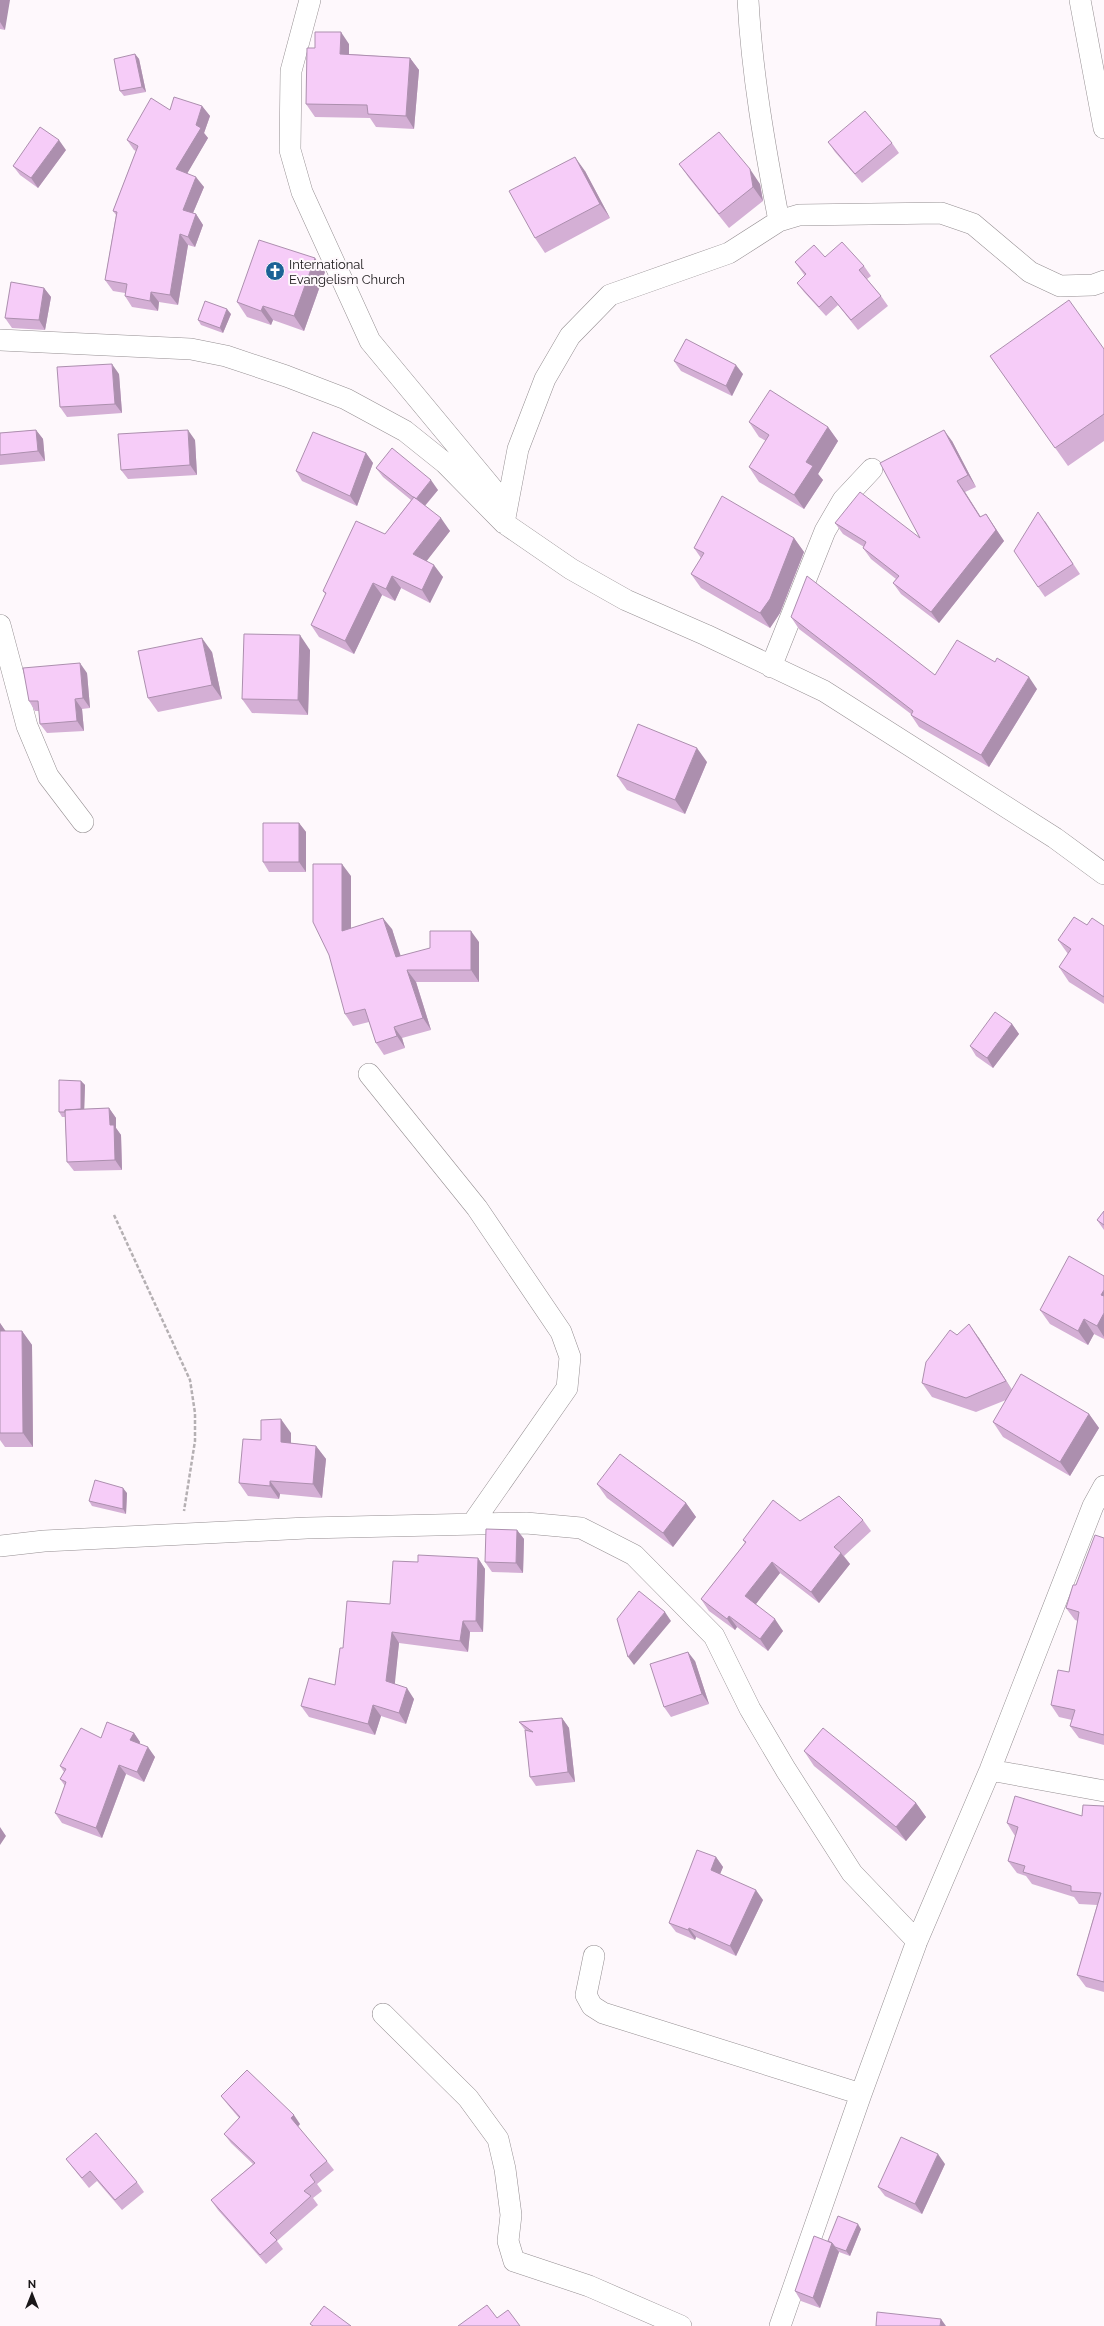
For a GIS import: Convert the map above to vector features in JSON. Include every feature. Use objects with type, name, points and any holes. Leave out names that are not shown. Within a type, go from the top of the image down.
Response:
[{"type":"street","points":[[310,0],[291,71],[290,150],[302,192],[370,341],[505,514]]},
{"type":"street","points":[[748,0],[751,46],[761,130],[780,221]]},
{"type":"street","points":[[1080,0],[1098,68],[1104,128]]},
{"type":"street","points":[[505,514],[518,449],[544,380],[570,336],[610,295],[729,253],[780,221],[799,215],[941,213],[973,224],[1030,272],[1060,286],[1093,286],[1104,281]]},
{"type":"street","points":[[0,340],[191,349],[226,356],[286,376],[346,399],[405,431],[571,569],[626,600],[706,635],[824,691],[1055,838],[1104,874]]},
{"type":"street","points":[[771,667],[825,531],[843,500],[872,469]]},
{"type":"street","points":[[0,625],[27,726],[48,776],[83,822]]},
{"type":"street","points":[[369,1074],[477,1208],[561,1332],[570,1357],[567,1388],[472,1524]]},
{"type":"street","points":[[780,2326],[861,2094],[917,1941],[990,1770],[1054,1602],[1093,1506],[1104,1486]]},
{"type":"street","points":[[0,1546],[44,1541],[182,1533],[472,1524],[526,1523],[581,1528],[634,1555],[714,1636],[750,1709],[786,1770],[852,1873],[917,1941]]},
{"type":"street","points":[[990,1770],[1104,1791]]},
{"type":"street","points":[[594,1956],[586,1995],[592,2006],[603,2013],[861,2094]]},
{"type":"street","points":[[384,2014],[468,2098],[498,2139],[505,2169],[511,2215],[508,2241],[514,2261],[589,2286],[681,2326]]},
{"type":"path","points":[[114,1215],[190,1380],[195,1413],[195,1441],[187,1485],[182,1533]]},
{"type":"building","points":[[315,32],[341,32],[340,54],[410,58],[406,116],[368,114],[367,105],[306,104],[307,48],[315,48]]},
{"type":"building","points":[[135,54],[142,87],[120,91],[114,59]]},
{"type":"building","points":[[174,97],[202,106],[196,125],[201,128],[176,169],[196,177],[183,210],[196,214],[188,237],[180,234],[170,295],[151,292],[150,301],[125,296],[127,284],[105,280],[117,212],[113,211],[138,146],[127,140],[151,98],[170,110]]},
{"type":"building","points":[[865,111],[892,143],[855,174],[828,142]]},
{"type":"building","points":[[40,127],[59,140],[31,178],[13,166]]},
{"type":"building","points":[[719,132],[750,169],[753,187],[719,214],[679,164]]},
{"type":"building","points":[[575,157],[600,204],[535,238],[509,191]]},
{"type":"building","points":[[259,240],[315,258],[294,316],[263,306],[261,311],[237,302]]},
{"type":"building","points":[[842,242],[864,266],[859,270],[881,296],[851,320],[831,296],[819,307],[797,283],[806,274],[795,262],[814,245],[825,257]]},
{"type":"building","points":[[11,282],[44,288],[39,320],[5,318]]},
{"type":"building","points":[[1069,300],[1104,349],[1104,414],[1055,448],[990,356]]},
{"type":"building","points":[[205,301],[227,309],[220,328],[198,320]]},
{"type":"building","points":[[686,339],[736,365],[726,386],[674,361]]},
{"type":"building","points":[[112,364],[115,404],[60,407],[57,367]]},
{"type":"building","points":[[770,390],[828,427],[806,462],[813,466],[794,495],[749,467],[769,435],[749,422]]},
{"type":"building","points":[[36,430],[38,451],[0,455],[0,433]]},
{"type":"building","points":[[188,430],[190,465],[121,470],[118,434]]},
{"type":"building","points":[[944,430],[968,475],[957,481],[980,517],[986,514],[996,530],[931,612],[893,583],[899,576],[863,548],[866,542],[835,523],[860,492],[920,538],[880,463]]},
{"type":"building","points":[[313,432],[366,453],[350,496],[296,471]]},
{"type":"building","points":[[392,448],[431,480],[416,499],[376,468]]},
{"type":"building","points":[[722,496],[794,538],[770,599],[760,613],[691,574],[704,553],[694,548]]},
{"type":"building","points":[[414,497],[441,518],[413,554],[434,565],[422,590],[392,576],[386,589],[373,583],[345,641],[311,625],[326,593],[323,591],[356,521],[385,534]]},
{"type":"building","points":[[1038,512],[1073,564],[1038,587],[1014,551]]},
{"type":"building","points":[[807,576],[935,675],[957,640],[995,662],[997,658],[1029,677],[981,755],[911,715],[913,711],[791,617]]},
{"type":"building","points":[[244,634],[300,635],[298,700],[242,699]]},
{"type":"building","points":[[202,638],[212,685],[148,698],[138,651]]},
{"type":"building","points":[[80,663],[83,698],[75,699],[77,721],[40,724],[38,701],[29,701],[23,668]]},
{"type":"building","points":[[638,724],[697,748],[675,800],[617,776]]},
{"type":"building","points":[[263,823],[299,823],[299,862],[263,862]]},
{"type":"building","points":[[313,864],[342,864],[342,931],[383,918],[396,957],[430,948],[430,931],[471,931],[471,970],[407,970],[423,1018],[394,1027],[397,1036],[376,1043],[365,1009],[345,1014],[329,955],[313,922]]},
{"type":"building","points":[[1074,917],[1087,925],[1092,918],[1104,926],[1104,997],[1059,967],[1071,949],[1058,940]]},
{"type":"building","points":[[995,1012],[1012,1024],[987,1058],[970,1046]]},
{"type":"building","points":[[59,1080],[81,1081],[81,1109],[59,1112]]},
{"type":"building","points":[[109,1108],[110,1125],[114,1125],[115,1160],[67,1162],[65,1110]]},
{"type":"building","points":[[1104,1211],[1104,1225],[1097,1220]]},
{"type":"building","points":[[1069,1256],[1104,1276],[1104,1290],[1101,1295],[1104,1296],[1104,1313],[1097,1326],[1084,1319],[1078,1331],[1040,1310]]},
{"type":"building","points":[[969,1324],[1006,1381],[966,1398],[922,1383],[926,1362],[950,1330],[957,1335]]},
{"type":"building","points":[[0,1331],[22,1331],[23,1433],[0,1433]]},
{"type":"building","points":[[1021,1374],[1089,1414],[1060,1462],[993,1422]]},
{"type":"building","points":[[281,1419],[281,1442],[316,1446],[313,1484],[270,1481],[270,1486],[239,1483],[243,1439],[261,1440],[261,1420]]},
{"type":"building","points":[[620,1454],[686,1503],[663,1533],[597,1484]]},
{"type":"building","points":[[95,1480],[123,1488],[123,1509],[89,1501]]},
{"type":"building","points":[[839,1496],[863,1520],[834,1547],[841,1553],[811,1592],[772,1562],[745,1596],[775,1619],[760,1639],[729,1616],[727,1619],[701,1599],[746,1542],[743,1540],[773,1500],[800,1521]]},
{"type":"building","points":[[486,1529],[517,1530],[516,1563],[485,1562]]},
{"type":"building","points":[[1095,1535],[1104,1538],[1104,1735],[1070,1726],[1075,1710],[1051,1705],[1058,1670],[1069,1672],[1079,1612],[1066,1608],[1073,1585],[1076,1585]]},
{"type":"building","points":[[418,1555],[478,1558],[476,1621],[463,1621],[460,1641],[392,1632],[386,1681],[407,1688],[399,1713],[373,1705],[368,1724],[301,1706],[309,1678],[335,1685],[340,1648],[343,1648],[347,1601],[390,1604],[393,1561],[418,1562]]},
{"type":"building","points":[[639,1591],[665,1612],[628,1657],[617,1619]]},
{"type":"building","points":[[688,1652],[702,1694],[664,1707],[650,1664]]},
{"type":"building","points":[[562,1718],[568,1772],[530,1777],[525,1730],[533,1732],[519,1722]]},
{"type":"building","points":[[107,1722],[134,1733],[130,1740],[148,1747],[137,1772],[119,1765],[96,1828],[55,1813],[66,1782],[60,1779],[66,1769],[60,1766],[81,1728],[101,1738]]},
{"type":"building","points":[[823,1728],[916,1803],[896,1827],[804,1751]]},
{"type":"building","points":[[1015,1796],[1082,1816],[1083,1805],[1104,1806],[1104,1982],[1077,1975],[1101,1893],[1071,1891],[1071,1886],[1023,1872],[1025,1866],[1008,1861],[1018,1827],[1007,1823]]},
{"type":"building","points":[[697,1850],[716,1857],[711,1870],[756,1890],[730,1946],[689,1928],[688,1930],[669,1923]]},
{"type":"building","points":[[247,2070],[294,2115],[291,2118],[327,2161],[310,2175],[315,2182],[304,2191],[311,2196],[270,2233],[277,2240],[260,2255],[211,2200],[255,2163],[224,2134],[240,2117],[221,2096]]},
{"type":"building","points":[[96,2133],[137,2182],[115,2200],[90,2171],[82,2178],[66,2159]]},
{"type":"building","points":[[901,2137],[938,2154],[915,2204],[878,2187]]},
{"type":"building","points":[[838,2216],[858,2224],[846,2251],[835,2247],[828,2241]]},
{"type":"building","points":[[814,2236],[832,2243],[813,2298],[795,2291]]},
{"type":"building","points":[[487,2305],[497,2318],[508,2310],[520,2326],[458,2326]]},
{"type":"building","points":[[324,2306],[351,2326],[313,2326],[310,2324]]},
{"type":"building","points":[[877,2312],[941,2319],[940,2326],[876,2326]]},
{"type":"place","name":"International Evangelism Church","points":[[275,271]]}]
